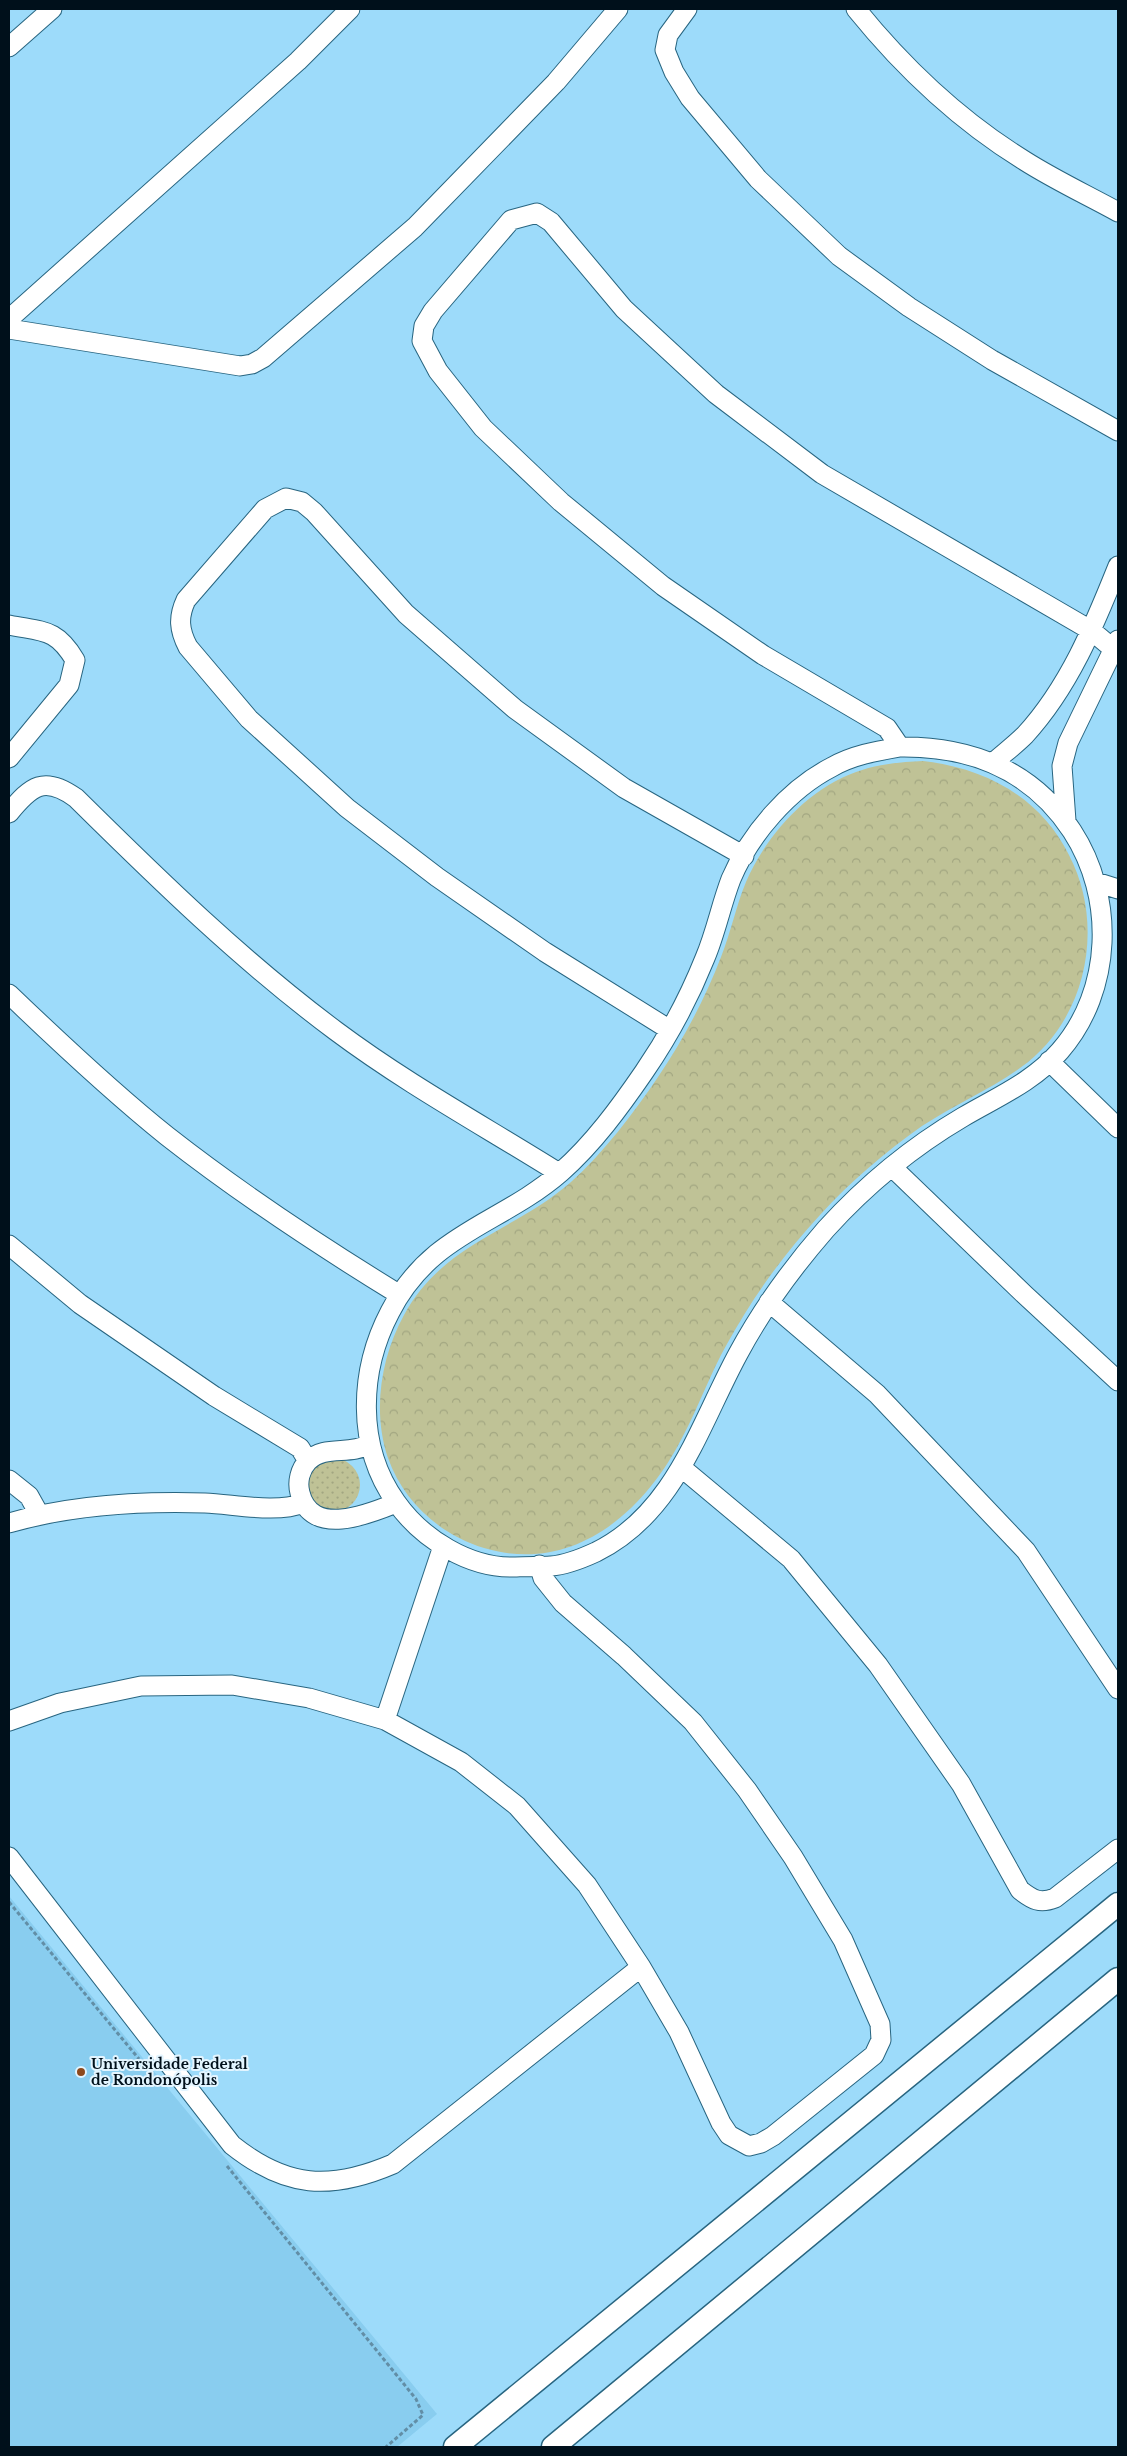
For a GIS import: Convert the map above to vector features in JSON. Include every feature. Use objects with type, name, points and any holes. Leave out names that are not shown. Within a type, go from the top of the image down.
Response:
[{"type":"street","points":[[9,47],[52,9]]},
{"type":"street","points":[[9,319],[298,61],[350,9]]},
{"type":"street","points":[[9,329],[240,366],[252,364],[263,358],[415,227],[556,82],[618,9]]},
{"type":"street","points":[[686,9],[668,35],[666,50],[674,72],[690,98],[758,179],[839,256],[909,307],[992,360],[1118,431]]},
{"type":"street","points":[[856,9],[884,44],[954,110],[1024,161],[1118,212]]},
{"type":"street","points":[[900,748],[887,728],[763,655],[656,580],[561,502],[483,428],[438,371],[422,341],[424,326],[434,311],[511,220],[537,213],[551,222],[624,309],[667,349],[716,394],[822,474],[1117,647],[1068,744],[1062,766],[1066,821]]},
{"type":"street","points":[[670,1030],[545,952],[438,877],[348,808],[249,719],[188,647],[181,634],[181,610],[186,600],[265,509],[286,498],[302,502],[314,512],[406,614],[515,709],[624,788],[744,856]]},
{"type":"street","points":[[993,763],[1023,737],[1054,698],[1092,631],[1118,566]]},
{"type":"street","points":[[9,625],[53,633],[66,645],[75,660],[70,685],[9,758]]},
{"type":"street","points":[[900,748],[948,749],[993,763],[1034,788],[1066,821],[1088,860],[1096,882],[1103,927],[1098,972],[1084,1015],[1072,1034],[1050,1061],[1031,1078],[960,1118],[892,1167],[830,1225],[803,1256],[769,1302],[737,1356],[697,1442],[682,1468],[648,1512],[627,1532],[610,1544],[570,1562],[548,1567],[539,1565],[498,1566],[463,1556],[443,1546],[420,1529],[396,1503],[378,1471],[369,1444],[366,1401],[368,1377],[381,1329],[400,1294],[418,1270],[451,1240],[516,1203],[559,1173],[584,1148],[631,1091],[670,1030],[705,958],[732,879],[744,856],[767,821],[798,791],[831,767],[853,758],[900,748]]},
{"type":"street","points":[[9,813],[22,797],[34,788],[46,784],[63,788],[76,798],[182,902],[261,971],[336,1031],[421,1091],[559,1173]]},
{"type":"street","points":[[1096,882],[1118,889]]},
{"type":"street","points":[[9,994],[60,1043],[167,1136],[292,1228],[400,1294]]},
{"type":"street","points":[[1050,1061],[1118,1128]]},
{"type":"street","points":[[892,1167],[1025,1295],[1118,1380]]},
{"type":"street","points":[[9,1245],[80,1304],[214,1396],[300,1448],[308,1461]]},
{"type":"street","points":[[769,1302],[877,1394],[1026,1551],[1118,1690]]},
{"type":"street","points":[[369,1444],[352,1451],[328,1451],[318,1454],[308,1461],[302,1470],[299,1481],[299,1492],[303,1503],[320,1517],[330,1519],[350,1519],[396,1503]]},
{"type":"street","points":[[682,1468],[791,1559],[878,1665],[961,1784],[1020,1890],[1033,1900],[1044,1902],[1055,1898],[1118,1849]]},
{"type":"street","points":[[9,1480],[29,1496],[39,1514]]},
{"type":"street","points":[[9,1523],[39,1514],[133,1504],[204,1503],[294,1507],[303,1503]]},
{"type":"street","points":[[385,1720],[443,1546]]},
{"type":"street","points":[[9,1721],[60,1703],[141,1686],[232,1685],[309,1698],[385,1720],[461,1762],[517,1806],[587,1885],[641,1967],[679,2032],[721,2123],[729,2135],[749,2146],[761,2143],[774,2136],[874,2055],[881,2040],[880,2024],[843,1940],[793,1857],[747,1790],[693,1722],[624,1656],[563,1603],[543,1578],[539,1565]]},
{"type":"street","points":[[9,1857],[232,2145],[254,2162],[272,2172],[309,2182],[336,2182],[365,2176],[393,2164],[641,1967]]},
{"type":"street","points":[[455,2447],[1118,1904]]},
{"type":"street","points":[[553,2447],[1118,1979]]},
{"type":"path","points":[[9,1902],[145,2066]]},
{"type":"path","points":[[225,2164],[416,2398],[423,2415],[386,2447]]},
{"type":"shaded area","name":"Universidade Federal de Rondonópolis","points":[[9,1896],[437,2414],[397,2447],[9,2447]]},
{"type":"green space","points":[[923,761],[968,770],[1008,789],[1043,817],[1069,855],[1080,883],[1086,912],[1087,941],[1084,970],[1075,999],[1061,1025],[1043,1048],[1020,1068],[922,1126],[881,1157],[831,1203],[781,1261],[747,1310],[721,1355],[689,1425],[667,1464],[627,1512],[603,1531],[576,1544],[547,1553],[517,1554],[484,1548],[468,1542],[438,1525],[413,1502],[403,1488],[388,1458],[383,1440],[380,1403],[381,1385],[390,1348],[404,1315],[420,1290],[439,1270],[459,1254],[526,1214],[571,1182],[595,1158],[628,1119],[685,1034],[721,957],[739,900],[754,864],[790,816],[821,790],[856,772],[889,764]]},
{"type":"green space","points":[[333,1458],[343,1460],[352,1466],[358,1475],[360,1485],[358,1495],[352,1504],[343,1510],[333,1512],[323,1510],[314,1504],[308,1495],[306,1485],[308,1475],[314,1466],[323,1460]]},
{"type":"place","name":"Universidade Federal de Rondonópolis","points":[[81,2072]]}]
